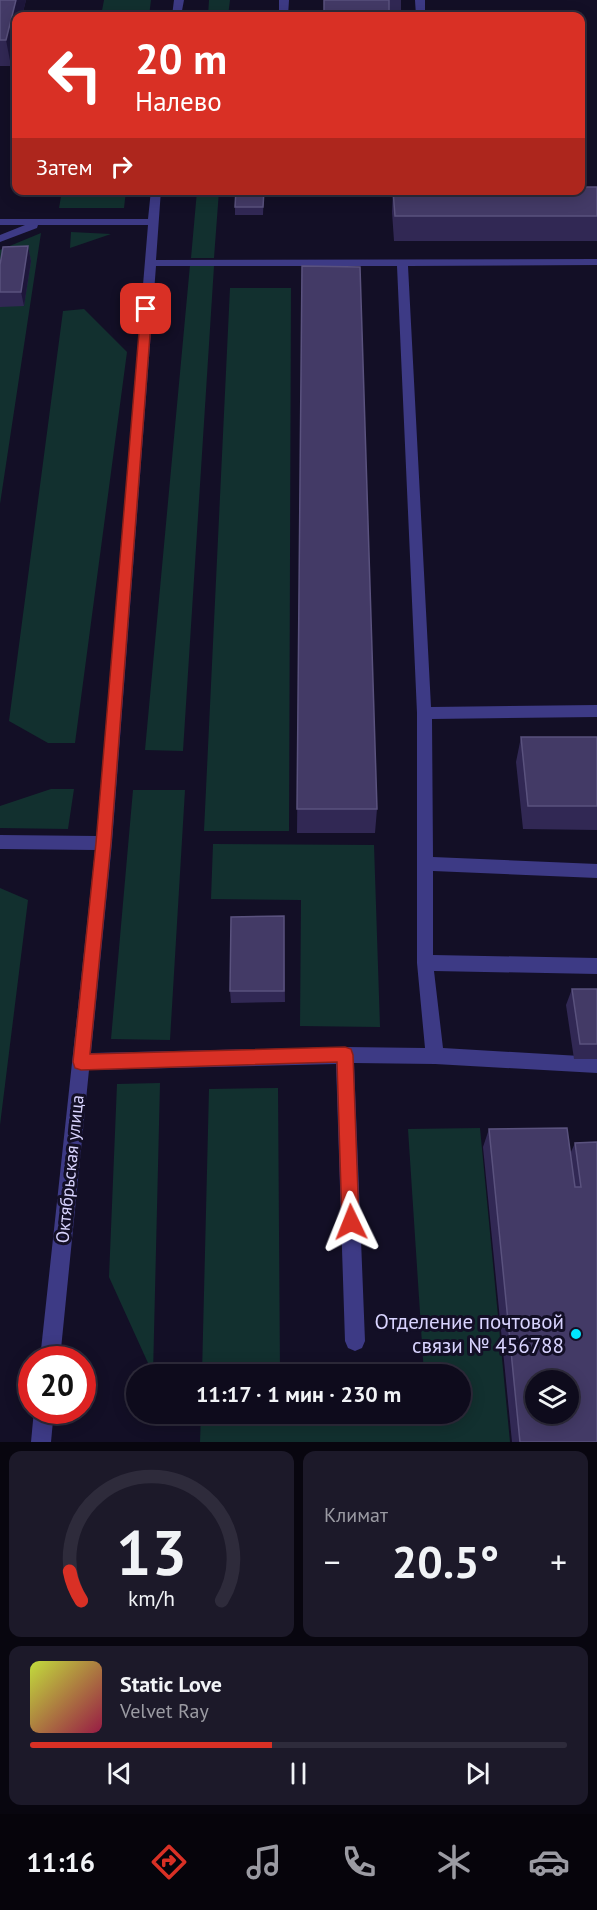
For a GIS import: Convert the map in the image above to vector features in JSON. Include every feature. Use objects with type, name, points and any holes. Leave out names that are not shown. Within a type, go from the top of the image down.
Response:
[{"type":"street","name":"Октябрьская улица","points":[[51,1346],[104,843],[156,195]]},
{"type":"street","points":[[0,222],[153,222]]},
{"type":"street","points":[[0,239],[42,222]]},
{"type":"street","points":[[402,262],[423,713],[425,963],[435,1056]]},
{"type":"street","points":[[150,263],[597,262]]},
{"type":"street","points":[[423,713],[597,711]]},
{"type":"street","points":[[0,842],[104,843]]},
{"type":"street","points":[[425,864],[597,871]]},
{"type":"street","points":[[425,963],[597,966]]},
{"type":"street","points":[[345,1055],[355,1341]]},
{"type":"street","points":[[81,1062],[345,1055],[435,1056],[597,1065]]},
{"type":"street","points":[[41,1442],[43,1424]]},
{"type":"green space","points":[[104,0],[151,0],[150,12],[102,12]]},
{"type":"green space","points":[[209,0],[230,0],[228,12],[208,12]]},
{"type":"green space","points":[[61,195],[126,195],[124,208],[59,208]]},
{"type":"green space","points":[[197,195],[219,195],[214,258],[191,258]]},
{"type":"green space","points":[[71,232],[111,234],[70,248]]},
{"type":"green space","points":[[41,233],[0,504],[0,250]]},
{"type":"green space","points":[[190,265],[214,266],[183,751],[145,750]]},
{"type":"green space","points":[[230,288],[291,288],[289,831],[204,831]]},
{"type":"green space","points":[[84,309],[127,352],[75,743],[48,743],[9,721],[63,311]]},
{"type":"green space","points":[[51,789],[74,789],[68,829],[0,828],[0,806]]},
{"type":"green space","points":[[133,790],[185,790],[170,1040],[111,1039]]},
{"type":"green space","points":[[213,844],[374,845],[380,1027],[300,1026],[301,900],[211,899]]},
{"type":"green space","points":[[0,888],[28,900],[0,1125]]},
{"type":"green space","points":[[160,1083],[153,1364],[148,1364],[109,1277],[117,1084]]},
{"type":"green space","points":[[278,1088],[280,1364],[202,1364],[209,1089]]},
{"type":"green space","points":[[480,1128],[510,1442],[200,1442],[201,1424],[471,1424],[471,1364],[423,1364],[408,1129]]},
{"type":"building","points":[[0,0],[16,0],[6,40],[0,40]]},
{"type":"building","points":[[324,0],[389,0],[389,12],[324,12]]},
{"type":"building","points":[[585,187],[597,187],[597,216],[395,216],[393,195],[585,195]]},
{"type":"building","points":[[236,195],[264,195],[263,207],[235,207]]},
{"type":"building","points":[[28,246],[21,292],[0,292],[3,247]]},
{"type":"building","points":[[302,266],[360,267],[377,809],[297,809]]},
{"type":"building","points":[[521,737],[597,737],[597,806],[528,806]]},
{"type":"building","points":[[284,916],[284,991],[230,991],[231,917]]},
{"type":"building","points":[[572,989],[597,989],[597,1044],[580,1044]]},
{"type":"building","points":[[567,1128],[575,1187],[581,1187],[575,1143],[597,1142],[597,1442],[520,1442],[489,1129]]},
{"type":"place","name":"Отделение почтовой связи № 456788","points":[[576,1334]]},
{"type":"route","points":[[146,309],[104,843],[81,1062],[345,1055],[351,1222]]}]
